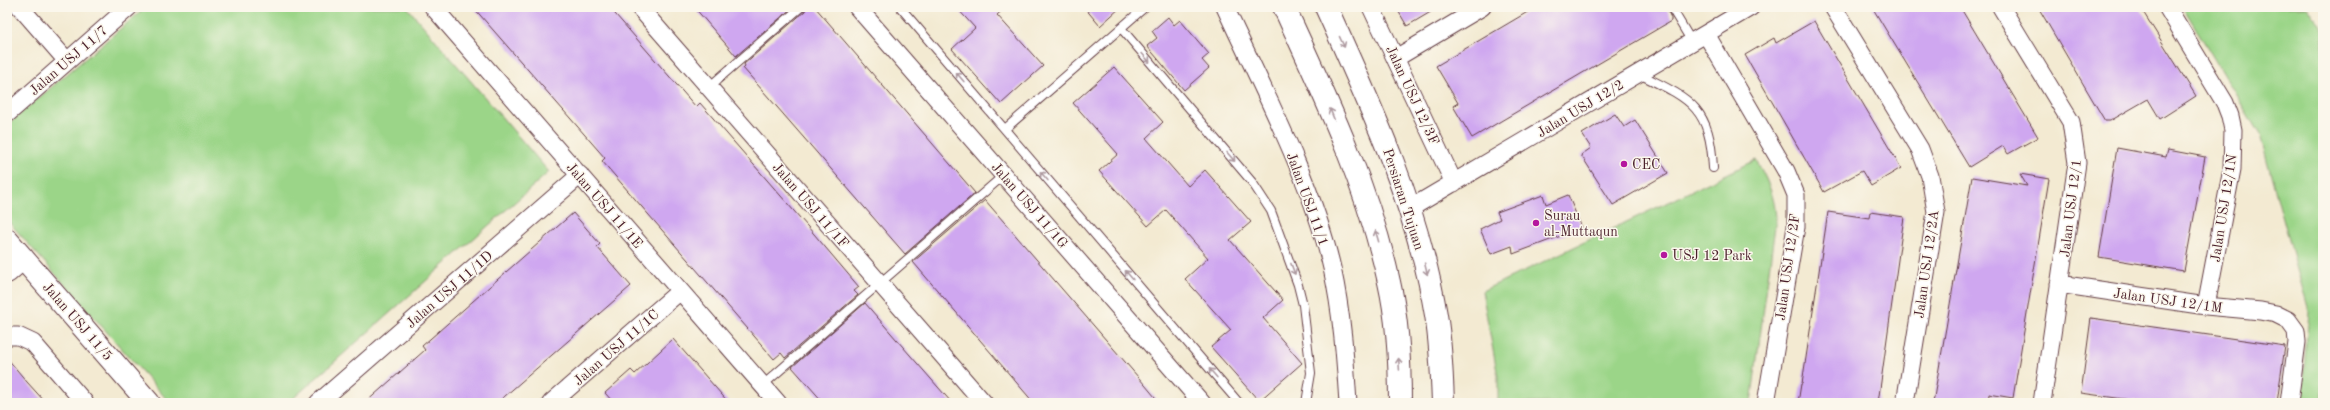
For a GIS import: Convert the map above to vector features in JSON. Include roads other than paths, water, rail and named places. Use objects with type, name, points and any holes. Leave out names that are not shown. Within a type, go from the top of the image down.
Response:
[{"type":"main road","points":[[1284,7],[1321,88],[1375,231],[1392,298],[1397,335],[1400,403]]},
{"type":"main road","name":"Persiaran Tujuan","points":[[1326,7],[1378,120],[1409,209],[1427,269],[1437,316],[1443,403]]},
{"type":"main road","name":"Jalan USJ 11/5","points":[[7,240],[15,265],[149,403]]},
{"type":"street","points":[[20,7],[67,61]]},
{"type":"street","name":"Jalan USJ 11/7","points":[[7,114],[129,7]]},
{"type":"street","name":"Jalan USJ 11/1E","points":[[433,7],[778,403]]},
{"type":"street","name":"Jalan USJ 11/1F","points":[[639,7],[984,403]]},
{"type":"street","name":"Jalan USJ 11/1G","points":[[857,7],[1202,403]]},
{"type":"street","name":"Jalan USJ 11/1","points":[[1225,7],[1290,151],[1317,217],[1332,267],[1344,327],[1348,403]]},
{"type":"street","name":"Jalan USJ 12/3F","points":[[1372,7],[1454,183]]},
{"type":"street","points":[[1396,58],[1482,7]]},
{"type":"street","name":"Jalan USJ 12/2","points":[[1409,209],[1751,7]]},
{"type":"street","name":"Jalan USJ 12/2A","points":[[1833,7],[1920,149],[1935,195],[1936,212],[1905,403]]},
{"type":"street","name":"Jalan USJ 12/1","points":[[2001,7],[2071,122],[2074,134],[2077,163],[2042,403]]},
{"type":"street","name":"Jalan USJ 12/1N","points":[[2167,7],[2224,103],[2230,116],[2233,130],[2232,169],[2206,306]]},
{"type":"street","name":"Jalan USJ 12/2F","points":[[1699,38],[1786,171],[1796,195],[1796,227],[1766,403]]},
{"type":"street","name":"Jalan USJ 11/1D","points":[[318,403],[580,175]]},
{"type":"street","name":"Jalan USJ 12/1M","points":[[2059,284],[2206,306],[2276,314],[2288,320],[2296,331],[2297,342],[2289,403]]},
{"type":"street","name":"Jalan USJ 11/1C","points":[[551,403],[570,397],[680,291]]},
{"type":"street","points":[[7,336],[18,336],[33,343],[85,403]]},
{"type":"lane","points":[[709,87],[801,7]]},
{"type":"lane","points":[[900,7],[1239,403]]},
{"type":"lane","points":[[1005,129],[1145,7]]},
{"type":"lane","points":[[1671,7],[1699,38]]},
{"type":"lane","points":[[1121,28],[1252,182],[1271,211],[1298,284],[1303,305],[1311,373],[1306,403]]},
{"type":"lane","points":[[1638,74],[1689,102],[1703,119],[1712,144],[1713,168]]},
{"type":"lane","points":[[763,385],[1004,175]]},
{"type":"place","name":"CEC","points":[[1624,164]]},
{"type":"place","name":"Surau al-Muttaqun","points":[[1536,223]]},
{"type":"place","name":"USJ 12 Park","points":[[1664,255]]}]
